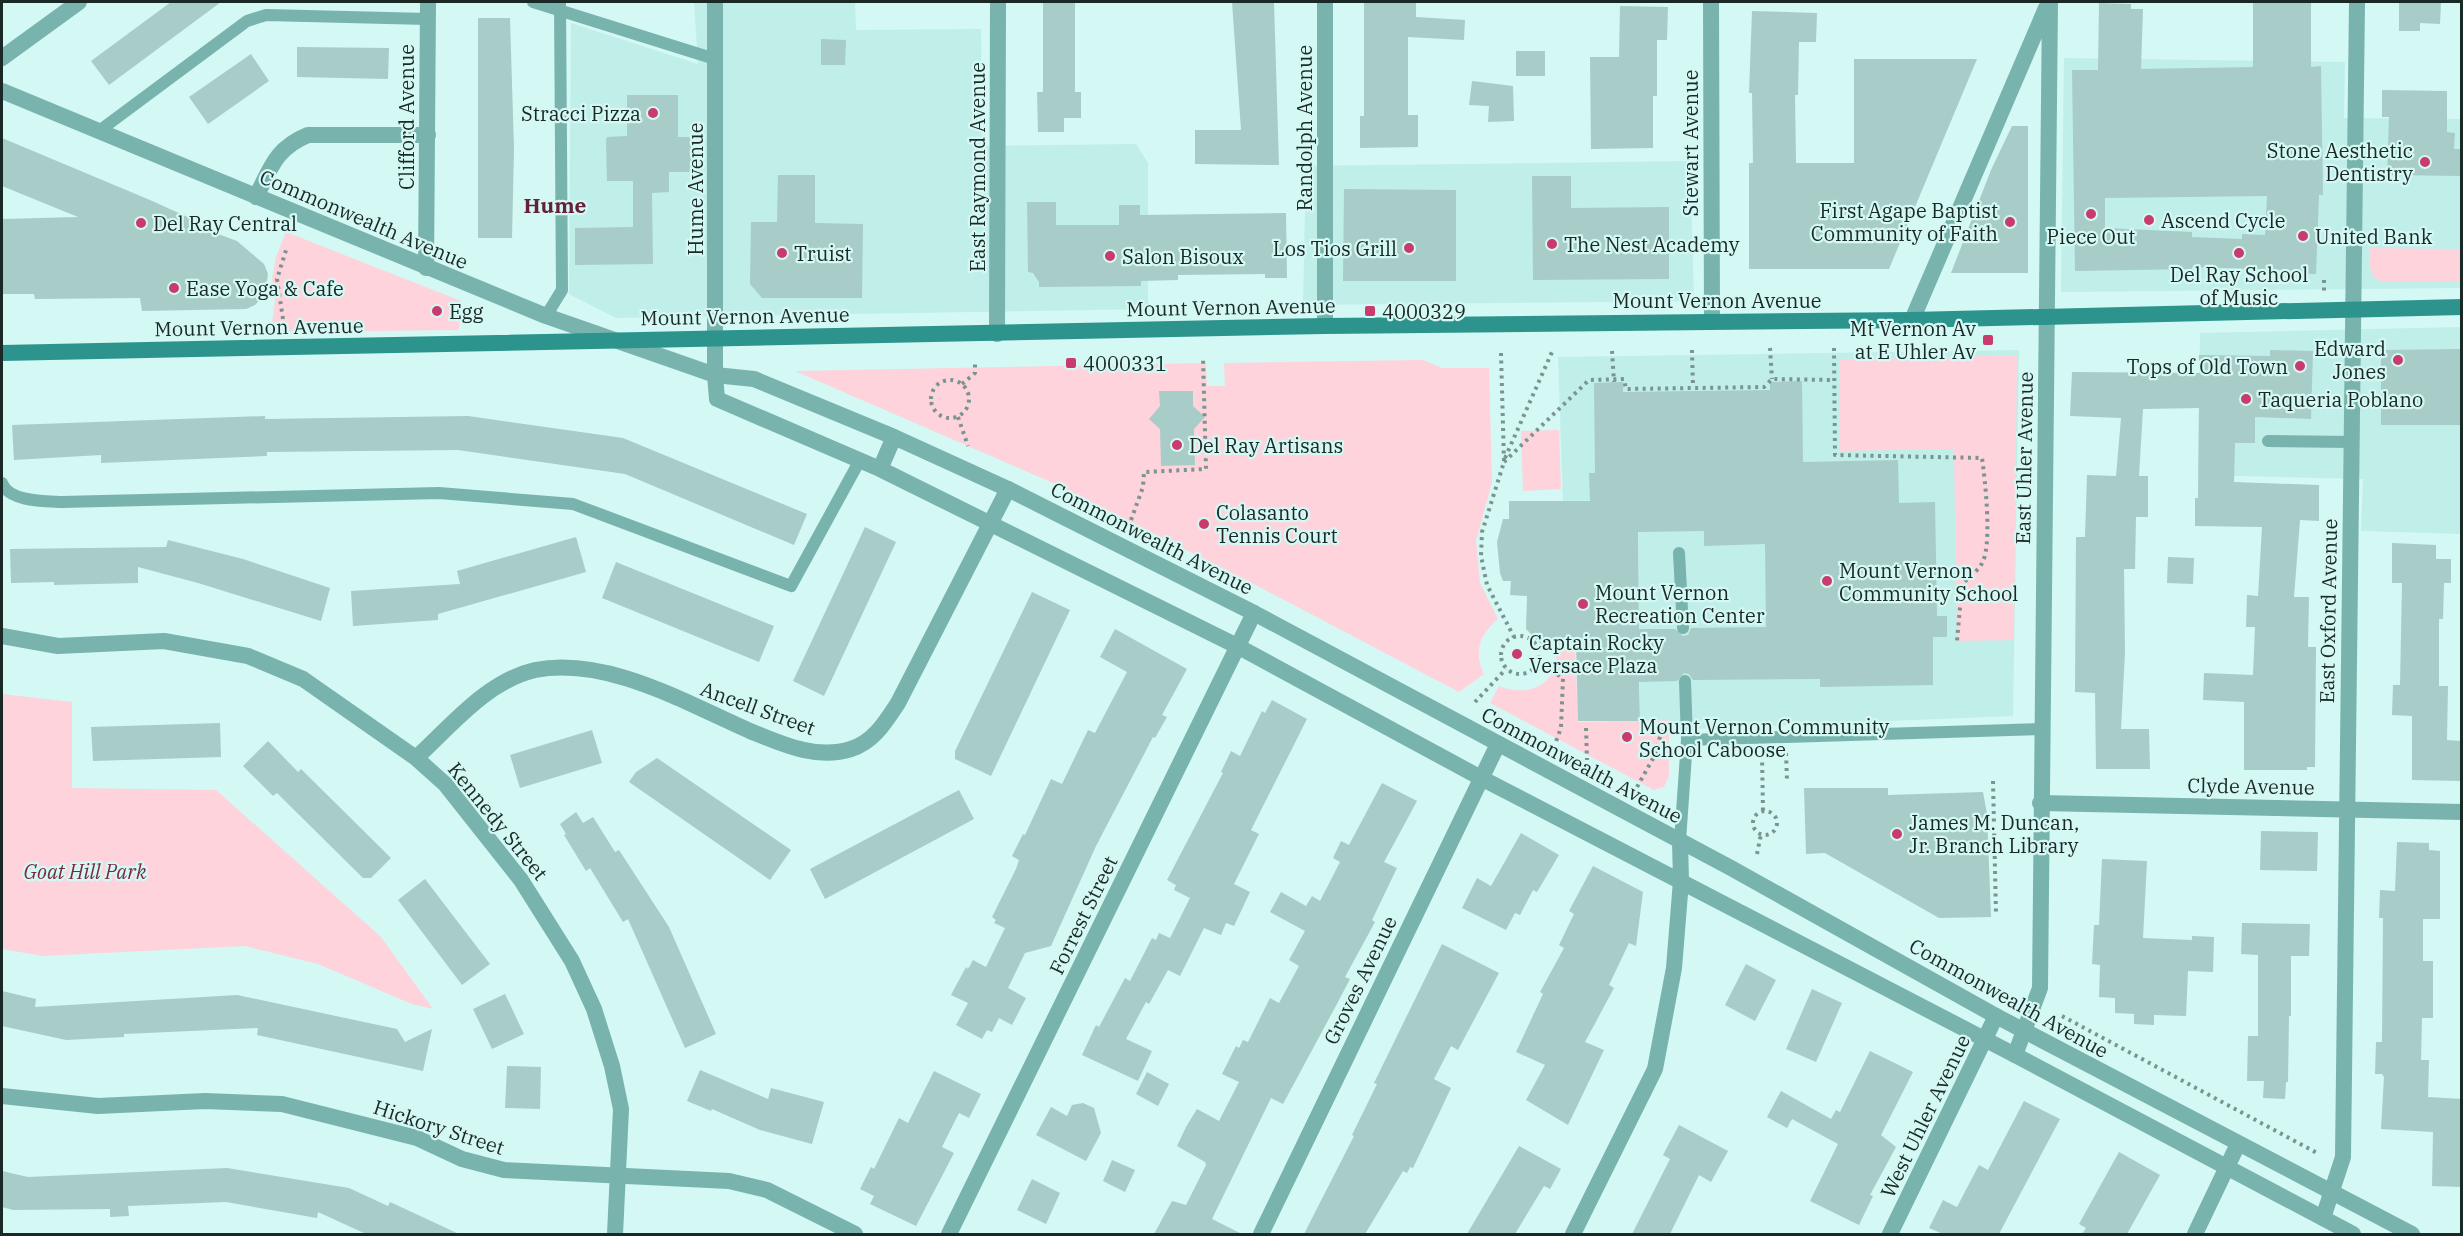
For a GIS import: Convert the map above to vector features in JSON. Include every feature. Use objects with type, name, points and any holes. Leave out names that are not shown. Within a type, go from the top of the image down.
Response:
[{"type":"main road","name":"Mount Vernon Avenue","points":[[2,353],[605,339],[997,334],[1325,326],[1912,320],[2047,315],[2462,307]]},
{"type":"street","points":[[2,58],[79,2]]},
{"type":"street","name":"Clifford Avenue","points":[[426,268],[428,2]]},
{"type":"street","name":"Hume Avenue","points":[[715,2],[717,337],[715,375]]},
{"type":"street","name":"East Raymond Avenue","points":[[997,334],[998,2]]},
{"type":"street","name":"Randolph Avenue","points":[[1325,2],[1325,326]]},
{"type":"street","name":"Stewart Avenue","points":[[1711,2],[1712,321]]},
{"type":"street","points":[[1912,320],[2049,2]]},
{"type":"street","name":"East Uhler Avenue","points":[[2015,1055],[2040,988],[2049,2]]},
{"type":"street","name":"East Oxford Avenue","points":[[2323,1218],[2343,1157],[2357,2]]},
{"type":"street","name":"Commonwealth Avenue","points":[[2,91],[546,316],[605,339],[715,375],[754,379],[894,437],[1008,489],[1254,613],[1680,841],[1996,1016],[2331,1194],[2412,1234]]},
{"type":"street","points":[[256,196],[281,150],[291,142],[308,135],[428,135]]},
{"type":"street","points":[[715,375],[717,399],[880,469],[1239,647],[1481,778],[1681,880],[2353,1234]]},
{"type":"street","points":[[880,469],[894,437]]},
{"type":"street","name":"Ancell Street","points":[[416,758],[491,690],[534,670],[562,668],[592,670],[625,678],[809,753],[851,749],[878,733],[898,703],[1008,489]]},
{"type":"street","name":"Forrest Street","points":[[949,1234],[1254,613]]},
{"type":"street","name":"Kennedy Street","points":[[2,636],[58,645],[164,641],[248,656],[303,680],[416,758],[445,784],[521,880],[572,961],[594,1009],[612,1066],[621,1109],[615,1234]]},
{"type":"street","name":"Groves Avenue","points":[[1261,1234],[1498,744]]},
{"type":"street","name":"Clyde Avenue","points":[[2040,802],[2462,812]]},
{"type":"street","points":[[1574,1234],[1655,1069],[1671,989],[1681,880],[1680,841]]},
{"type":"street","name":"West Uhler Avenue","points":[[1890,1234],[1996,1016]]},
{"type":"street","name":"Hickory Street","points":[[2,1096],[98,1106],[205,1101],[282,1104],[417,1138],[462,1159],[504,1170],[729,1181],[767,1190],[855,1234]]},
{"type":"street","points":[[2195,1234],[2238,1144]]},
{"type":"lane","points":[[533,2],[560,5],[715,59]]},
{"type":"lane","points":[[546,316],[562,290],[560,5]]},
{"type":"lane","points":[[99,131],[247,21],[266,15],[428,19]]},
{"type":"lane","points":[[2268,441],[2352,442]]},
{"type":"lane","points":[[2,483],[4,489],[11,493],[30,499],[62,502],[439,493],[573,504],[790,586],[860,460]]},
{"type":"lane","points":[[1679,553],[1683,628]]},
{"type":"lane","points":[[1680,841],[1688,740],[1685,681]]},
{"type":"lane","points":[[1688,740],[2041,729]]},
{"type":"path","points":[[284,320],[277,279],[286,247]]},
{"type":"path","points":[[1770,348],[1772,379]]},
{"type":"path","points":[[1834,348],[1835,455],[1982,458],[1987,498],[1985,555],[1981,565],[1962,585],[1957,641]]},
{"type":"path","points":[[1692,350],[1693,387]]},
{"type":"path","points":[[1612,351],[1614,381]]},
{"type":"path","points":[[1514,637],[1487,585],[1481,556],[1482,532],[1504,462],[1552,352]]},
{"type":"path","points":[[1501,353],[1504,462]]},
{"type":"path","points":[[1131,520],[1143,487],[1144,472],[1206,469],[1203,357]]},
{"type":"path","points":[[962,384],[975,373],[975,362]]},
{"type":"path","points":[[1504,462],[1589,380],[1624,379],[1626,388],[1764,387],[1772,379],[1834,380]]},
{"type":"path","points":[[952,380],[962,384],[968,392],[969,401],[965,410],[958,417],[948,418],[939,414],[933,406],[931,397],[935,387],[952,380]]},
{"type":"path","points":[[958,417],[968,446]]},
{"type":"path","points":[[1524,636],[1534,640],[1539,652],[1538,663],[1533,671],[1516,675],[1506,669],[1501,661],[1501,651],[1506,641],[1514,637],[1524,636]]},
{"type":"path","points":[[1538,663],[1563,678],[1562,728],[1555,744]]},
{"type":"path","points":[[1475,702],[1506,669]]},
{"type":"path","points":[[1637,787],[1655,755],[1663,726]]},
{"type":"path","points":[[1586,728],[1587,760]]},
{"type":"path","points":[[1786,750],[1787,780]]},
{"type":"path","points":[[1762,753],[1763,811]]},
{"type":"path","points":[[1993,782],[1996,914]]},
{"type":"path","points":[[1763,811],[1773,815],[1777,825],[1773,832],[1761,834],[1755,829],[1754,822],[1757,815],[1763,811]]},
{"type":"path","points":[[1757,854],[1761,834]]},
{"type":"path","points":[[2062,1016],[2317,1153]]},
{"type":"shaded area","points":[[694,2],[855,2],[856,30],[981,29],[982,146],[1136,144],[1148,163],[1148,309],[616,318],[569,294],[571,23],[698,64]]},
{"type":"shaded area","points":[[2064,58],[2345,62],[2344,118],[2461,119],[2461,288],[2061,292]]},
{"type":"shaded area","points":[[1690,161],[1694,301],[1303,305],[1306,166]]},
{"type":"shaded area","points":[[2461,327],[2461,534],[2361,531],[2363,479],[2198,475],[2200,333]]},
{"type":"shaded area","name":"Mount Vernon Community School","points":[[2019,350],[2013,716],[1670,730],[1669,720],[1640,721],[1638,500],[1563,501],[1558,357]]},
{"type":"green space","points":[[286,232],[461,301],[459,330],[271,332],[275,299],[272,279],[276,257]]},
{"type":"green space","points":[[2370,248],[2461,249],[2461,282],[2381,282],[2371,272]]},
{"type":"green space","points":[[2017,355],[2014,640],[1957,641],[1954,449],[1840,451],[1840,360]]},
{"type":"green space","points":[[1423,360],[1442,368],[1489,368],[1492,482],[1476,541],[1480,583],[1498,619],[1487,631],[1480,644],[1479,658],[1484,674],[1459,692],[1246,580],[1053,483],[795,371],[1206,363],[1207,386],[1225,386],[1224,363]]},
{"type":"green space","points":[[1559,430],[1561,489],[1523,491],[1521,431]]},
{"type":"green space","points":[[1556,642],[1575,645],[1578,722],[1669,720],[1669,776],[1664,787],[1654,790],[1490,703],[1499,686],[1524,690],[1532,689],[1546,681],[1555,666]]},
{"type":"green space","name":"Goat Hill Park","points":[[2,694],[72,702],[72,788],[216,790],[381,937],[433,1009],[412,1004],[318,964],[245,946],[43,956],[2,949]]},
{"type":"building","points":[[171,2],[221,2],[109,85],[91,61]]},
{"type":"building","points":[[1043,2],[1075,2],[1075,92],[1081,92],[1081,118],[1064,118],[1064,132],[1038,132],[1037,92],[1043,92]]},
{"type":"building","points":[[1232,2],[1274,2],[1279,165],[1195,164],[1195,130],[1241,130]]},
{"type":"building","points":[[1364,2],[1416,2],[1416,17],[1465,20],[1464,40],[1408,37],[1408,115],[1418,115],[1418,147],[1360,148],[1360,116],[1364,116]]},
{"type":"building","points":[[2311,2],[2311,67],[2321,66],[2323,195],[2319,195],[2316,274],[2286,273],[2287,270],[2192,267],[2192,269],[2075,271],[2072,70],[2098,70],[2099,3],[2131,4],[2131,9],[2143,9],[2141,69],[2253,67],[2253,3]],"holes":[[[2267,196],[2265,235],[2242,234],[2242,239],[2192,237],[2192,232],[2105,228],[2105,198]]]},
{"type":"building","points":[[2399,2],[2441,2],[2440,24],[2420,23],[2420,31],[2399,31]]},
{"type":"building","points":[[1620,6],[1668,7],[1667,40],[1657,40],[1657,96],[1653,96],[1653,148],[1591,149],[1590,57],[1619,57]]},
{"type":"building","points":[[1752,11],[1817,13],[1816,42],[1799,42],[1798,95],[1795,95],[1796,163],[1854,163],[1854,59],[1977,59],[1889,269],[1749,269],[1749,163],[1753,163],[1752,93],[1749,93]]},
{"type":"building","points":[[478,18],[510,18],[514,149],[512,238],[478,238]]},
{"type":"building","points":[[821,39],[846,40],[845,65],[821,65]]},
{"type":"building","points":[[297,47],[389,48],[388,79],[297,77]]},
{"type":"building","points":[[1516,51],[1545,51],[1545,76],[1516,76]]},
{"type":"building","points":[[251,54],[269,81],[208,124],[189,97]]},
{"type":"building","points":[[1472,81],[1513,86],[1514,121],[1488,122],[1489,106],[1469,105]]},
{"type":"building","points":[[2382,90],[2447,91],[2447,132],[2455,133],[2454,149],[2462,149],[2462,176],[2387,175],[2389,117],[2382,117]]},
{"type":"building","points":[[627,95],[678,95],[678,137],[694,137],[694,172],[669,172],[669,192],[652,193],[653,264],[575,265],[575,228],[633,227],[633,181],[607,181],[606,140],[607,137],[627,136]]},
{"type":"building","name":"First Agape Baptist Community of Faith","points":[[2012,126],[2028,126],[2028,273],[1951,273],[1991,170]]},
{"type":"building","name":"Del Ray Central","points":[[2,138],[150,200],[192,219],[190,221],[202,228],[237,241],[264,264],[268,274],[265,294],[255,305],[246,309],[142,311],[140,298],[35,299],[34,294],[2,294],[2,219],[78,217],[2,186]]},
{"type":"building","name":"Truist","points":[[778,175],[815,175],[815,223],[863,224],[862,298],[762,298],[750,284],[751,222],[777,222]]},
{"type":"building","points":[[1532,176],[1571,176],[1571,208],[1669,207],[1669,279],[1533,280]]},
{"type":"building","name":"Los Tios Grill","points":[[1344,189],[1456,190],[1456,281],[1343,281]]},
{"type":"building","points":[[1027,202],[1056,202],[1056,225],[1119,225],[1119,205],[1140,205],[1140,215],[1286,213],[1287,278],[1265,278],[1265,274],[1178,275],[1178,280],[1141,281],[1141,286],[1039,287],[1039,282],[1033,273],[1028,272]]},
{"type":"building","points":[[2462,349],[2462,425],[2381,425],[2381,350]]},
{"type":"building","points":[[2270,350],[2313,351],[2311,419],[2255,417],[2255,443],[2235,443],[2234,482],[2319,485],[2319,521],[2300,520],[2294,597],[2309,597],[2308,647],[2316,647],[2315,767],[2307,767],[2307,770],[2244,770],[2244,702],[2203,700],[2204,673],[2253,675],[2255,627],[2246,627],[2247,595],[2258,596],[2262,527],[2195,526],[2195,498],[2198,498],[2199,408],[2143,409],[2139,476],[2148,476],[2148,517],[2136,517],[2135,569],[2124,569],[2125,652],[2121,729],[2149,729],[2150,769],[2096,769],[2095,693],[2075,692],[2076,537],[2085,537],[2087,475],[2116,476],[2121,418],[2070,416],[2072,372],[2199,373],[2199,355],[2270,356]]},
{"type":"building","points":[[1802,381],[1803,462],[1898,460],[1899,503],[1935,502],[1937,616],[1947,616],[1947,637],[1933,637],[1933,685],[1820,687],[1820,679],[1693,680],[1689,674],[1684,673],[1677,681],[1639,682],[1640,721],[1578,721],[1576,643],[1549,643],[1545,648],[1526,629],[1527,596],[1510,595],[1511,581],[1503,581],[1500,573],[1497,542],[1503,519],[1509,519],[1509,501],[1590,501],[1589,473],[1595,473],[1594,383],[1623,382],[1623,392],[1770,390],[1770,382]],"holes":[[[1704,531],[1704,546],[1765,544],[1766,627],[1691,628],[1688,635],[1683,636],[1675,629],[1639,629],[1638,532]]]},
{"type":"building","name":"Del Ray Artisans","points":[[1159,391],[1193,391],[1193,406],[1205,417],[1194,429],[1195,465],[1161,466],[1160,429],[1149,419],[1160,406]]},
{"type":"building","points":[[265,416],[265,419],[468,416],[623,438],[807,514],[794,545],[625,474],[458,450],[267,452],[267,456],[101,463],[101,455],[14,460],[12,425]]},
{"type":"building","points":[[865,527],[896,542],[824,696],[793,681]]},
{"type":"building","points":[[576,537],[586,572],[438,614],[438,620],[353,626],[351,591],[460,584],[457,571]]},
{"type":"building","points":[[168,540],[243,559],[330,588],[321,621],[138,567],[138,583],[54,585],[54,582],[11,583],[10,549],[166,547]]},
{"type":"building","points":[[2392,543],[2436,545],[2436,559],[2451,559],[2451,583],[2444,583],[2443,619],[2439,619],[2439,686],[2448,686],[2447,740],[2462,741],[2462,781],[2412,780],[2412,716],[2392,715],[2393,685],[2400,685],[2402,583],[2392,583]]},
{"type":"building","points":[[2168,557],[2194,558],[2193,584],[2167,583]]},
{"type":"building","points":[[616,562],[774,626],[759,662],[602,598]]},
{"type":"building","points":[[1032,592],[1070,610],[991,776],[955,759],[955,751]]},
{"type":"building","points":[[1115,629],[1187,669],[1162,715],[1167,717],[1155,738],[1153,737],[1096,846],[1051,946],[1025,953],[1008,988],[1026,998],[1012,1025],[999,1018],[992,1032],[987,1030],[982,1039],[956,1025],[968,1003],[951,995],[966,967],[968,969],[973,960],[986,967],[1005,928],[994,923],[996,920],[992,917],[1019,860],[1012,856],[1023,834],[1025,835],[1051,779],[1062,784],[1088,730],[1095,733],[1127,672],[1100,657]]},
{"type":"building","points":[[1272,700],[1307,719],[1251,830],[1259,834],[1234,884],[1250,892],[1234,926],[1226,923],[1221,935],[1204,928],[1180,976],[1168,970],[1149,1004],[1146,1002],[1126,1039],[1152,1051],[1138,1081],[1082,1055],[1096,1025],[1099,1027],[1125,978],[1130,981],[1152,938],[1156,940],[1159,933],[1170,938],[1190,898],[1174,890],[1176,885],[1167,880],[1223,773],[1221,772],[1231,751],[1240,756],[1262,711],[1265,713]]},
{"type":"building","points":[[220,723],[221,757],[93,761],[91,727]]},
{"type":"building","points":[[592,730],[602,763],[520,788],[510,755]]},
{"type":"building","points":[[268,741],[298,772],[301,769],[391,858],[371,878],[363,878],[277,793],[273,796],[243,766]]},
{"type":"building","points":[[657,758],[791,850],[770,880],[629,782],[636,772]]},
{"type":"building","points":[[1382,783],[1417,801],[1384,862],[1397,868],[1372,920],[1375,922],[1345,977],[1350,979],[1338,1002],[1283,1104],[1271,1098],[1212,1219],[1242,1234],[1154,1234],[1172,1201],[1186,1205],[1206,1165],[1205,1162],[1177,1146],[1186,1127],[1197,1109],[1219,1121],[1239,1082],[1222,1074],[1236,1046],[1239,1048],[1243,1040],[1248,1042],[1270,998],[1279,1003],[1299,966],[1289,960],[1305,931],[1270,912],[1281,892],[1306,906],[1312,896],[1320,901],[1340,862],[1333,858],[1341,841],[1349,845]]},
{"type":"building","name":"James M. Duncan, Jr. Branch Library","points":[[1804,788],[1888,788],[1888,795],[1983,792],[1987,814],[1991,917],[1939,918],[1825,853],[1806,854]]},
{"type":"building","points":[[959,790],[974,819],[825,899],[810,869]]},
{"type":"building","points":[[576,812],[583,823],[593,817],[615,852],[619,850],[669,927],[716,1034],[685,1048],[628,919],[623,922],[590,868],[586,871],[564,835],[566,834],[560,824]]},
{"type":"building","points":[[2261,831],[2318,832],[2317,871],[2260,870]]},
{"type":"building","points":[[1521,833],[1559,855],[1537,892],[1533,890],[1520,915],[1515,913],[1506,930],[1462,908],[1477,878],[1491,886]]},
{"type":"building","points":[[2397,842],[2429,843],[2429,850],[2440,851],[2440,919],[2423,919],[2423,961],[2433,961],[2433,1018],[2422,1018],[2421,1060],[2429,1060],[2428,1097],[2462,1099],[2462,1187],[2432,1186],[2433,1132],[2381,1129],[2384,1077],[2382,1074],[2375,1074],[2376,1042],[2382,1042],[2383,918],[2379,918],[2380,890],[2395,891]]},
{"type":"building","points":[[2102,859],[2147,861],[2143,938],[2192,940],[2192,936],[2214,937],[2213,972],[2188,971],[2186,1016],[2154,1015],[2154,1025],[2134,1024],[2134,1014],[2115,1013],[2115,998],[2099,997],[2100,965],[2092,964],[2094,925],[2099,925]]},
{"type":"building","points":[[1593,866],[1643,892],[1636,946],[1629,943],[1609,985],[1614,988],[1585,1042],[1604,1050],[1568,1125],[1526,1100],[1545,1065],[1516,1052],[1543,994],[1540,992],[1564,948],[1559,945],[1574,914],[1569,911]]},
{"type":"building","points":[[425,879],[490,964],[462,985],[398,900]]},
{"type":"building","points":[[2242,923],[2310,924],[2309,956],[2291,956],[2291,1016],[2289,1016],[2288,1082],[2286,1082],[2285,1099],[2263,1098],[2264,1081],[2247,1081],[2248,1036],[2258,1036],[2258,955],[2241,954]]},
{"type":"building","points":[[1442,944],[1499,973],[1458,1050],[1451,1046],[1434,1079],[1451,1088],[1425,1143],[1413,1168],[1410,1167],[1407,1173],[1403,1171],[1365,1234],[1304,1234],[1354,1136],[1352,1135],[1377,1084],[1374,1083]]},
{"type":"building","points":[[1746,964],[1776,980],[1755,1021],[1725,1005]]},
{"type":"building","points":[[1812,989],[1842,1003],[1816,1062],[1786,1049]]},
{"type":"building","points":[[2,991],[36,999],[35,1007],[237,995],[397,1029],[405,1042],[432,1029],[423,1071],[257,1035],[258,1028],[124,1034],[124,1037],[66,1040],[2,1026]]},
{"type":"building","points":[[505,994],[524,1034],[492,1049],[473,1009]]},
{"type":"building","points":[[1870,1051],[1913,1072],[1881,1135],[1896,1147],[1870,1195],[1873,1196],[1859,1225],[1810,1201],[1838,1144],[1792,1119],[1787,1128],[1767,1117],[1781,1091],[1831,1119],[1836,1110],[1840,1112]]},
{"type":"building","points":[[507,1066],[541,1067],[540,1109],[505,1108]]},
{"type":"building","points":[[700,1070],[768,1099],[771,1088],[824,1102],[812,1144],[760,1130],[687,1101]]},
{"type":"building","points":[[934,1071],[981,1094],[969,1118],[959,1113],[942,1147],[954,1153],[916,1226],[870,1204],[874,1196],[860,1189],[871,1167],[874,1169],[899,1118],[908,1123]]},
{"type":"building","points":[[1147,1072],[1169,1084],[1158,1106],[1136,1094]]},
{"type":"building","points":[[2024,1101],[2060,1119],[1999,1234],[1943,1234],[1929,1228],[1943,1200],[1957,1207],[1979,1165],[1988,1170]]},
{"type":"building","points":[[1083,1103],[1094,1108],[1101,1133],[1086,1161],[1036,1135],[1051,1107],[1067,1116],[1072,1105]]},
{"type":"building","points":[[1679,1125],[1728,1151],[1711,1182],[1699,1175],[1670,1234],[1632,1234],[1670,1159],[1663,1155]]},
{"type":"building","points":[[1519,1146],[1561,1169],[1550,1189],[1544,1186],[1515,1234],[1467,1234]]},
{"type":"building","points":[[2119,1152],[2160,1175],[2127,1234],[2082,1234],[2086,1228],[2079,1224]]},
{"type":"building","points":[[1112,1160],[1135,1170],[1125,1192],[1103,1181]]},
{"type":"building","points":[[227,1168],[349,1188],[388,1206],[390,1202],[459,1234],[366,1234],[318,1212],[317,1218],[226,1202],[128,1206],[129,1216],[110,1217],[110,1209],[13,1210],[2,1207],[2,1171],[28,1177]]},
{"type":"building","points":[[1032,1179],[1060,1193],[1046,1224],[1017,1210]]},
{"type":"place","name":"Stracci Pizza","points":[[653,113]]},
{"type":"place","name":"Stone Aesthetic Dentistry","points":[[2425,162]]},
{"type":"place","name":"Piece Out","points":[[2091,214]]},
{"type":"place","name":"Ascend Cycle","points":[[2149,220]]},
{"type":"place","name":"First Agape Baptist Community of Faith","points":[[2010,222]]},
{"type":"place","name":"Del Ray Central","points":[[141,223]]},
{"type":"place","name":"United Bank","points":[[2303,236]]},
{"type":"place","name":"The Nest Academy","points":[[1552,244]]},
{"type":"place","name":"Los Tios Grill","points":[[1409,248]]},
{"type":"place","name":"Truist","points":[[782,253]]},
{"type":"place","name":"Del Ray School of Music","points":[[2239,253]]},
{"type":"place","name":"Salon Bisoux","points":[[1110,256]]},
{"type":"place","name":"Ease Yoga & Cafe","points":[[174,288]]},
{"type":"place","name":"Egg","points":[[437,311]]},
{"type":"place","name":"4000329","points":[[1370,311]]},
{"type":"place","name":"Mt Vernon Av at E Uhler Av","points":[[1988,340]]},
{"type":"place","name":"Edward Jones","points":[[2398,360]]},
{"type":"place","name":"4000331","points":[[1071,363]]},
{"type":"place","name":"Tops of Old Town","points":[[2300,366]]},
{"type":"place","name":"Taqueria Poblano","points":[[2246,399]]},
{"type":"place","name":"Del Ray Artisans","points":[[1177,445]]},
{"type":"place","name":"Colasanto Tennis Court","points":[[1204,524]]},
{"type":"place","name":"Mount Vernon Community School","points":[[1827,581]]},
{"type":"place","name":"Mount Vernon Recreation Center","points":[[1583,604]]},
{"type":"place","name":"Captain Rocky Versace Plaza","points":[[1517,654]]},
{"type":"place","name":"Mount Vernon Community School Caboose","points":[[1627,737]]},
{"type":"place","name":"James M. Duncan, Jr. Branch Library","points":[[1897,834]]},
{"type":"district","name":"Hume","points":[[555,205]]}]
